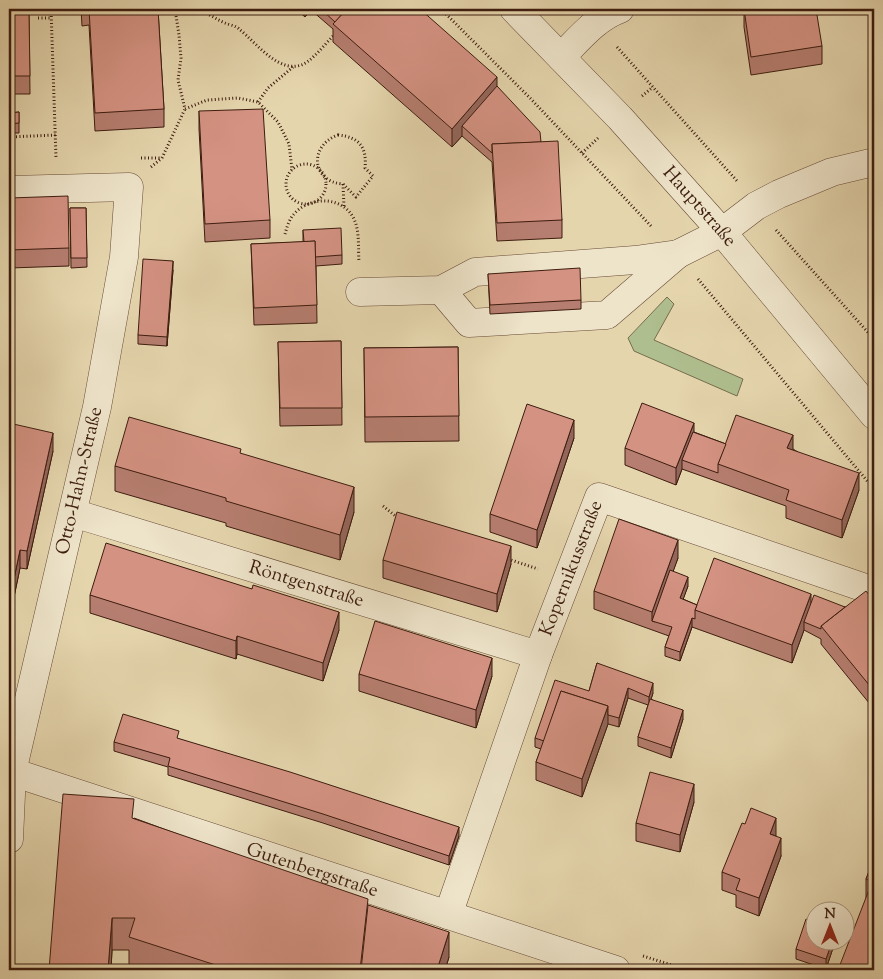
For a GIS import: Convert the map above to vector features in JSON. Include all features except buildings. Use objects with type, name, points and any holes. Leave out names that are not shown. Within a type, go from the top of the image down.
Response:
[{"type":"street","name":"Hauptstraße","points":[[514,9],[633,132],[722,232],[874,415]]},
{"type":"street","points":[[561,56],[596,23],[610,13],[620,9]]},
{"type":"street","points":[[441,290],[469,323],[607,315],[678,254],[722,232],[756,206],[779,194],[832,172],[874,162]]},
{"type":"street","name":"Otto-Hahn-Straße","points":[[9,839],[11,772],[97,407],[124,257],[129,187],[58,189]]},
{"type":"street","points":[[9,190],[58,189]]},
{"type":"street","points":[[360,292],[441,290],[475,272],[635,260],[678,254]]},
{"type":"street","name":"Kopernikusstraße","points":[[448,915],[538,655],[599,497],[874,591]]},
{"type":"street","name":"Röntgenstraße","points":[[73,513],[538,655]]},
{"type":"street","name":"Gutenbergstraße","points":[[11,772],[616,970]]},
{"type":"path","points":[[51,9],[58,189]]},
{"type":"path","points":[[133,158],[162,158],[185,109],[178,80],[181,58],[175,9],[186,9]]},
{"type":"path","points":[[193,9],[204,11],[226,24],[237,27],[264,53],[293,66]]},
{"type":"path","points":[[441,9],[530,98],[678,254],[874,489]]},
{"type":"path","points":[[38,18],[51,18]]},
{"type":"path","points":[[258,102],[268,88],[293,66],[306,62],[336,32]]},
{"type":"path","points":[[185,109],[207,100],[238,98],[258,102],[278,122],[289,144],[292,170]]},
{"type":"path","points":[[9,136],[56,135]]},
{"type":"path","points":[[323,173],[311,164],[298,166],[292,170],[286,182],[290,195],[300,203],[313,203],[319,200],[326,189],[326,183],[323,173],[318,165],[317,158],[324,143],[338,135],[354,139],[364,150],[366,158],[365,168],[373,176],[356,196],[343,184],[335,183],[323,173]]},
{"type":"path","points":[[343,184],[344,206]]},
{"type":"path","points":[[286,234],[288,223],[302,207],[323,200],[344,206],[355,220],[358,230],[360,292]]},
{"type":"path","points":[[383,506],[402,522]]},
{"type":"path","points":[[502,557],[568,578]]},
{"type":"green space","points":[[667,297],[674,304],[654,340],[743,379],[737,396],[634,351],[628,338]]}]
